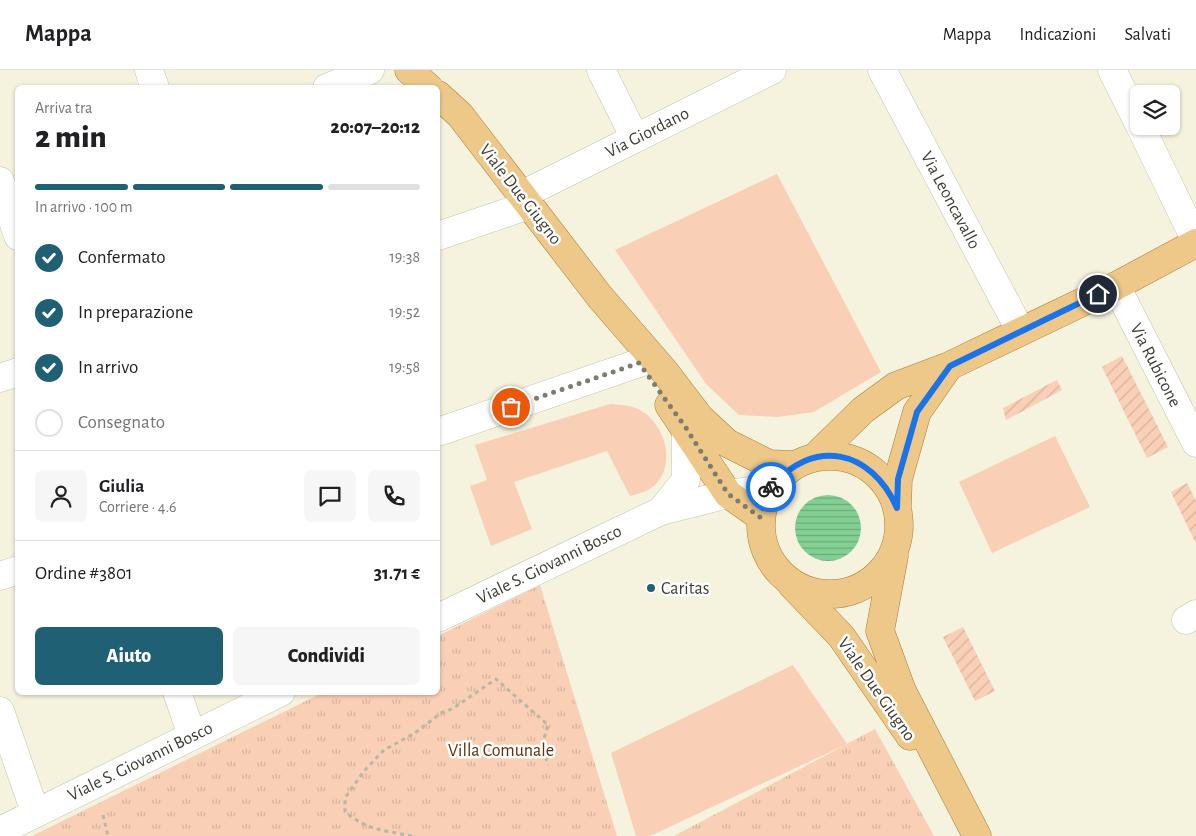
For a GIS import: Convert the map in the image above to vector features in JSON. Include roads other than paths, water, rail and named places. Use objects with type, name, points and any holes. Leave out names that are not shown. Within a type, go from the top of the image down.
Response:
[{"type":"main road","points":[[409,70],[426,85]]},
{"type":"main road","name":"Viale Due Giugno","points":[[440,97],[460,115],[600,297],[665,372],[700,418],[727,443],[769,464],[836,456],[856,461],[879,478],[888,488],[897,508],[899,529],[880,631],[902,691],[977,836]]},
{"type":"main road","points":[[805,461],[863,410],[896,386],[950,366],[1020,330],[1116,286],[1196,242]]},
{"type":"main road","name":"Viale Due Giugno","points":[[600,297],[639,363],[686,428],[728,494],[760,517]]},
{"type":"main road","points":[[897,508],[898,479],[917,412],[950,366]]},
{"type":"main road","name":"Viale Due Giugno","points":[[805,461],[781,475],[771,488],[760,517],[762,541],[771,563],[841,636],[886,704],[961,804]]},
{"type":"main road","name":"Viale Due Giugno","points":[[787,580],[806,591],[828,595],[849,592],[869,583],[885,568],[895,549]]},
{"type":"street","points":[[149,70],[154,85]]},
{"type":"street","points":[[334,85],[370,70]]},
{"type":"street","points":[[601,70],[635,138]]},
{"type":"street","name":"Via Leoncavallo","points":[[882,70],[1020,330]]},
{"type":"street","points":[[1119,72],[1130,101]]},
{"type":"street","name":"Via Giordano","points":[[440,235],[525,200],[635,138],[756,74]]},
{"type":"street","points":[[1144,135],[1196,242]]},
{"type":"street","points":[[5,191],[15,226]]},
{"type":"street","name":"Via Rubicone","points":[[1116,286],[1196,443]]},
{"type":"street","points":[[440,431],[639,363]]},
{"type":"street","points":[[0,378],[15,373]]},
{"type":"street","name":"Viale S. Giovanni Bosco","points":[[661,511],[686,480],[686,428]]},
{"type":"street","name":"Viale S. Giovanni Bosco","points":[[440,617],[661,511],[728,494],[771,488]]},
{"type":"street","points":[[0,576],[15,571]]},
{"type":"street","points":[[178,695],[192,735]]},
{"type":"street","name":"Viale S. Giovanni Bosco","points":[[0,830],[275,695]]},
{"type":"street","points":[[0,711],[35,812]]},
{"type":"place","name":"Caritas","points":[[651,588]]},
{"type":"park label","name":"Villa Comunale","points":[[501,750]]}]
